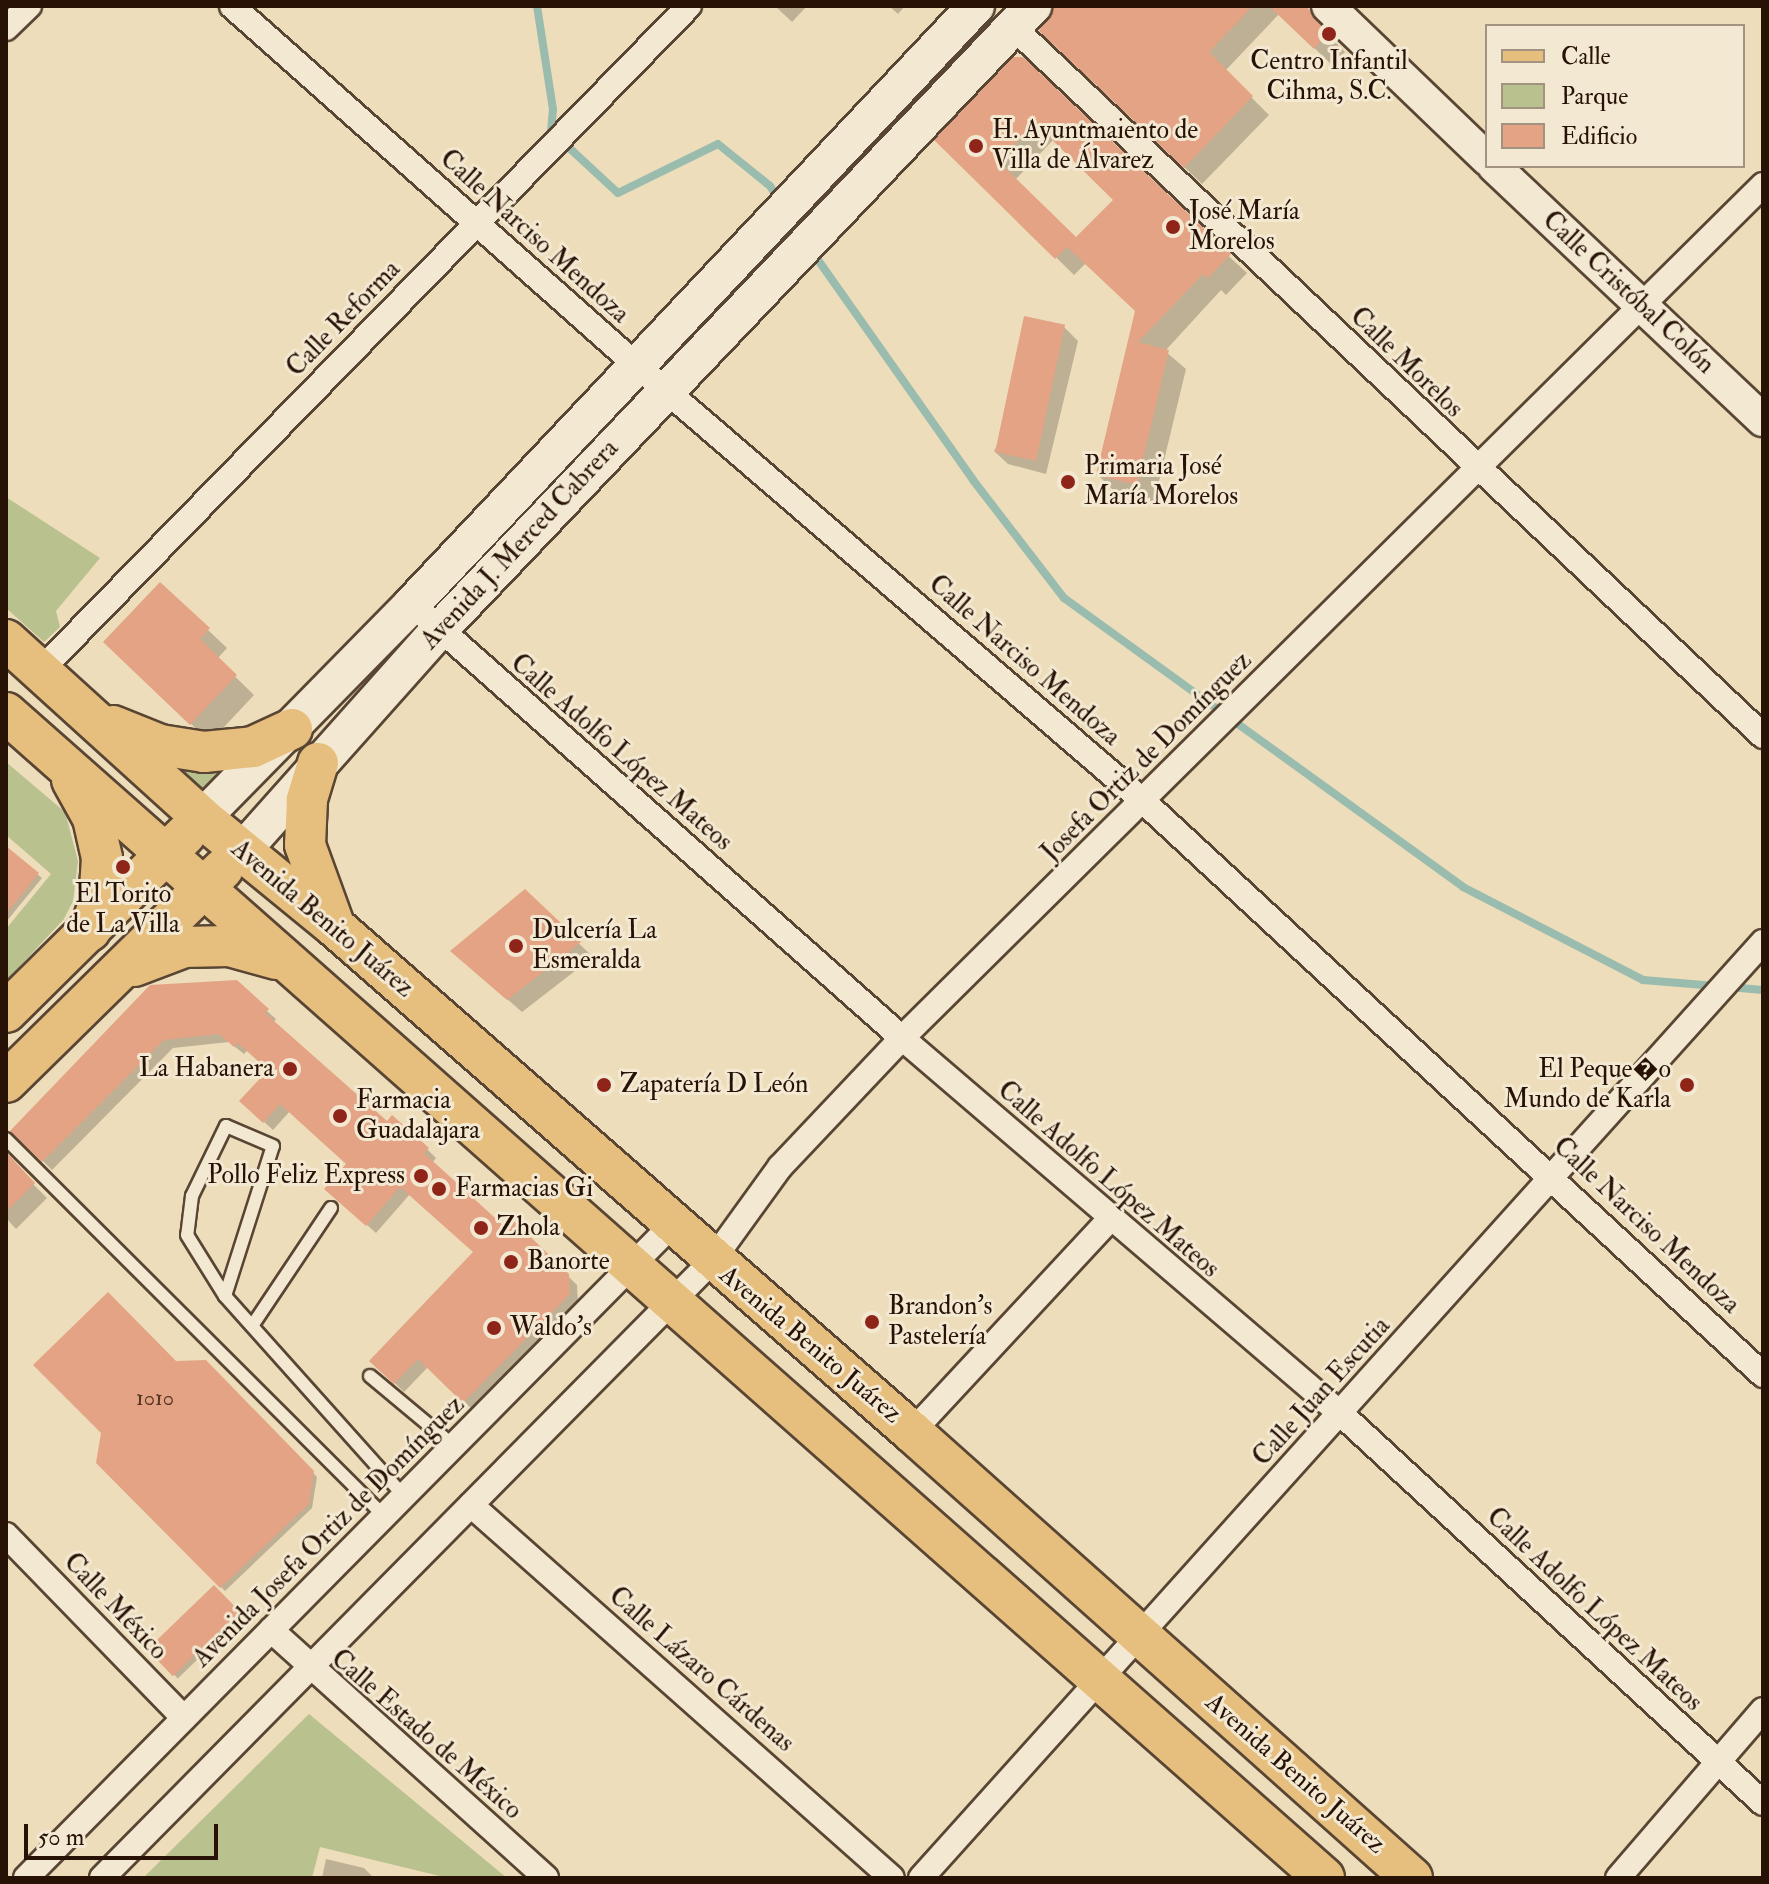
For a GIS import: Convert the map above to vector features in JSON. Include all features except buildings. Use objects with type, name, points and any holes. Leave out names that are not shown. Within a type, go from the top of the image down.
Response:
[{"type":"main road","name":"Avenida J. Merced Cabrera","points":[[202,818],[412,604],[634,363],[976,6]]},
{"type":"main road","name":"Avenida J. Merced Cabrera","points":[[6,1082],[242,851],[439,630],[809,236],[1023,16]]},
{"type":"main road","points":[[782,208],[809,236]]},
{"type":"main road","name":"Avenida Benito Juárez","points":[[6,640],[202,818],[334,926],[712,1261],[912,1432],[1412,1878]]},
{"type":"main road","name":"Avenida Benito Juárez","points":[[6,713],[58,756],[283,961],[670,1304],[1324,1878]]},
{"type":"main road","points":[[88,715],[160,745],[204,752],[253,747],[292,729]]},
{"type":"main road","points":[[58,756],[93,818],[102,858],[99,903],[90,931]]},
{"type":"main road","points":[[318,763],[307,800],[305,845],[334,926]]},
{"type":"main road","points":[[6,1012],[202,818]]},
{"type":"main road","points":[[119,974],[184,947],[229,946],[283,961]]},
{"type":"street","points":[[6,28],[29,6]]},
{"type":"street","name":"Calle Narciso Mendoza","points":[[232,6],[634,363],[1143,801],[1553,1176],[1763,1375]]},
{"type":"street","name":"Calle Reforma","points":[[40,671],[689,6]]},
{"type":"street","points":[[1328,6],[1485,157]]},
{"type":"street","name":"Calle Morelos","points":[[1023,16],[1475,468],[1763,736]]},
{"type":"street","name":"Calle Cristóbal Colón","points":[[1496,168],[1763,420]]},
{"type":"street","name":"Josefa Ortiz de Domínguez","points":[[712,1261],[780,1167],[902,1038],[1638,305],[1763,185]]},
{"type":"street","name":"Calle Adolfo López Mateos","points":[[412,604],[902,1038],[1340,1413],[1763,1803]]},
{"type":"street","name":"Calle Juan Escutia","points":[[921,1878],[1763,942]]},
{"type":"street","points":[[912,1432],[1110,1219]]},
{"type":"street","name":"Avenida Josefa Ortiz de Domínguez","points":[[26,1878],[672,1225]]},
{"type":"street","points":[[102,1878],[712,1261]]},
{"type":"street","name":"Calle Lázaro Cárdenas","points":[[471,1505],[892,1878]]},
{"type":"street","name":"Calle México","points":[[6,1535],[184,1718]]},
{"type":"street","name":"Calle Estado de México","points":[[271,1630],[309,1669],[546,1878]]},
{"type":"street","points":[[1618,1878],[1763,1710]]},
{"type":"lane","points":[[225,1296],[273,1146],[226,1126],[192,1196],[187,1235],[225,1296],[404,1496]]},
{"type":"lane","points":[[6,1139],[384,1516]]},
{"type":"lane","points":[[252,1326],[331,1208]]},
{"type":"lane","points":[[370,1376],[454,1446]]},
{"type":"green space","points":[[6,497],[100,558],[56,611],[60,627],[44,642],[6,608]]},
{"type":"green space","points":[[159,759],[244,762],[207,800]]},
{"type":"green space","points":[[6,762],[65,812],[78,861],[73,901],[64,919],[6,981],[6,929],[51,874],[6,835]]},
{"type":"green space","points":[[309,1714],[507,1878],[448,1878],[320,1847],[312,1878],[143,1878]]},
{"type":"waterway","points":[[537,6],[553,109],[551,131],[618,193],[718,144],[770,186],[780,201]]},
{"type":"waterway","points":[[811,250],[973,480],[1064,598],[1463,887],[1643,980],[1716,986]]},
{"type":"waterway","points":[[1729,987],[1763,990]]},
{"type":"place","name":"Centro Infantil Cihma, S.C.","points":[[1329,34]]},
{"type":"place","name":"H. Ayuntmaiento de Villa de Álvarez","points":[[976,146]]},
{"type":"place","name":"José María Morelos","points":[[1173,227]]},
{"type":"place","name":"Primaria José María Morelos","points":[[1068,482]]},
{"type":"place","name":"El Torito de La Villa","points":[[123,867]]},
{"type":"place","name":"Dulcería La Esmeralda","points":[[516,946]]},
{"type":"place","name":"La Habanera","points":[[290,1069]]},
{"type":"place","name":"Zapatería D León","points":[[604,1085]]},
{"type":"place","name":"El Peque�o Mundo de Karla","points":[[1687,1085]]},
{"type":"place","name":"Farmacia Guadalajara","points":[[340,1116]]},
{"type":"place","name":"Pollo Feliz Express","points":[[421,1176]]},
{"type":"place","name":"Farmacias Gi","points":[[439,1189]]},
{"type":"place","name":"Zhola","points":[[481,1228]]},
{"type":"place","name":"Banorte","points":[[511,1262]]},
{"type":"place","name":"Brandon's Pastelería","points":[[872,1322]]},
{"type":"place","name":"Waldo's","points":[[494,1328]]}]
